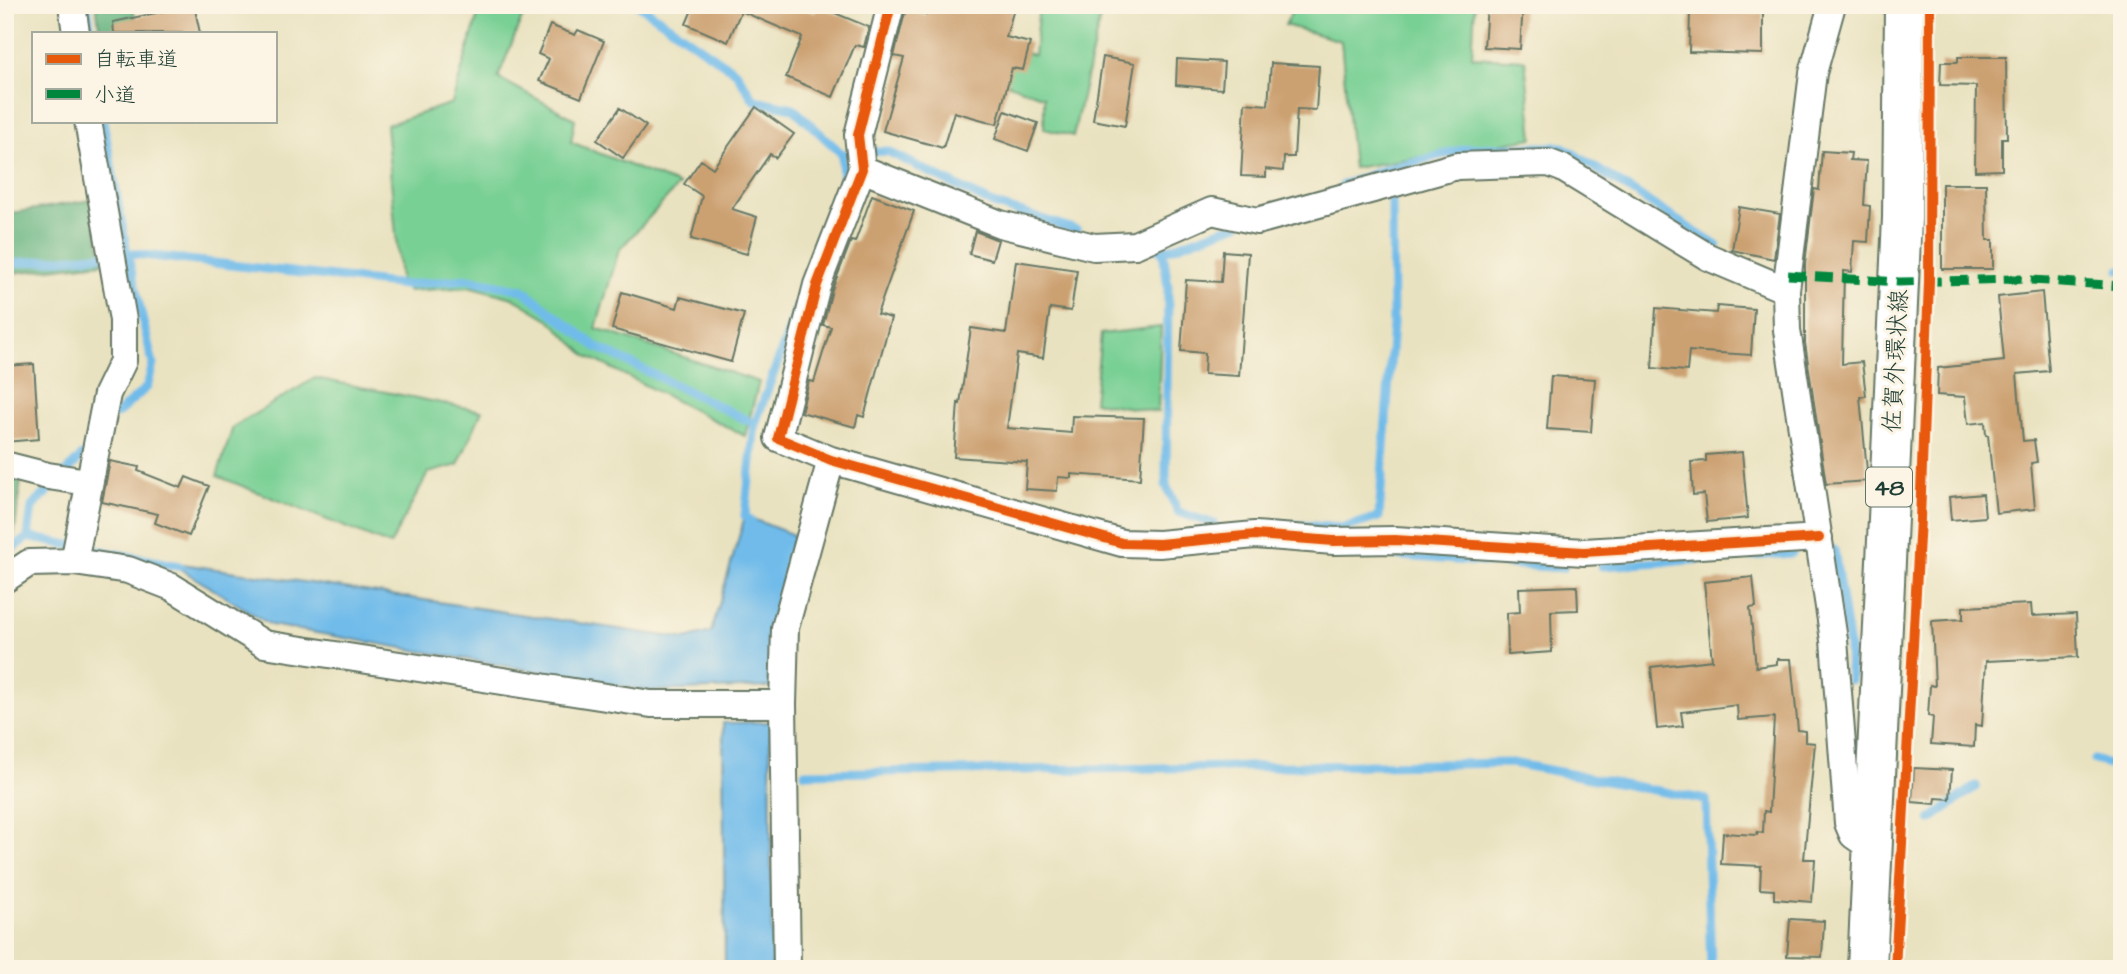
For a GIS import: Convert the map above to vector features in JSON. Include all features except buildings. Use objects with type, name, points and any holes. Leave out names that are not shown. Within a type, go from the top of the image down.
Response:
[{"type":"main road","name":"佐賀外環状線","points":[[1867,969],[1902,218],[1904,5]]},
{"type":"street","points":[[72,5],[76,32]]},
{"type":"street","points":[[891,5],[858,135],[862,169],[817,285],[778,438],[831,460],[1122,543],[1159,544],[1255,535],[1334,541],[1395,540],[1584,552],[1819,538]]},
{"type":"street","points":[[1832,5],[1813,73],[1786,290],[1787,330],[1835,640],[1848,823],[1853,835],[1873,849]]},
{"type":"street","points":[[74,562],[79,533],[69,479],[124,361],[123,320],[88,122]]},
{"type":"street","points":[[862,169],[1000,224],[1094,247],[1145,241],[1212,211],[1247,218],[1457,166],[1549,163],[1562,168],[1708,257],[1786,290]]},
{"type":"street","points":[[787,969],[783,705],[785,628],[831,460]]},
{"type":"street","points":[[5,465],[69,479]]},
{"type":"street","points":[[5,579],[29,563],[74,562],[128,569],[172,587],[264,643],[651,704],[783,705]]},
{"type":"green space","points":[[96,5],[133,5],[137,32],[100,32]]},
{"type":"green space","points":[[481,5],[527,5],[498,78],[575,119],[571,142],[679,185],[619,250],[596,328],[759,382],[745,436],[587,356],[548,319],[513,298],[472,287],[408,291],[400,280],[386,125],[452,103]]},
{"type":"green space","points":[[1039,5],[1103,5],[1073,136],[1044,129],[1044,97],[961,66],[971,38],[1034,55]]},
{"type":"green space","points":[[1295,5],[1475,5],[1472,57],[1525,60],[1533,138],[1353,168],[1341,41],[1285,25]]},
{"type":"green space","points":[[91,200],[103,263],[5,274],[5,214]]},
{"type":"green space","points":[[1161,327],[1158,412],[1094,402],[1101,334]]},
{"type":"green space","points":[[315,378],[482,411],[458,465],[428,473],[390,545],[217,476],[233,427]]},
{"type":"green space","points":[[5,475],[21,481],[14,537],[5,543]]},
{"type":"water","points":[[745,516],[794,535],[771,626],[771,687],[649,691],[271,625],[169,562],[686,639],[711,632]]},
{"type":"water","points":[[770,722],[772,969],[725,969],[723,723]]},
{"type":"waterway","points":[[87,5],[91,32]]},
{"type":"waterway","points":[[639,5],[736,72],[754,100],[793,108],[845,154]]},
{"type":"waterway","points":[[103,122],[127,253],[153,364],[147,387],[117,414]]},
{"type":"waterway","points":[[1343,185],[1386,169],[1469,148],[1563,147],[1717,246]]},
{"type":"waterway","points":[[862,152],[887,151],[993,204],[1077,230]]},
{"type":"waterway","points":[[841,190],[842,154]]},
{"type":"waterway","points":[[1280,524],[1344,528],[1379,517],[1393,324],[1392,201]]},
{"type":"waterway","points":[[1150,245],[1163,251],[1238,224]]},
{"type":"waterway","points":[[1163,251],[1168,287],[1166,485],[1178,512],[1214,524]]},
{"type":"waterway","points":[[5,264],[127,253],[404,285],[468,279],[523,290],[595,346],[755,424]]},
{"type":"waterway","points":[[753,524],[745,516],[755,424],[801,298]]},
{"type":"waterway","points":[[28,537],[32,507],[82,456]]},
{"type":"waterway","points":[[5,554],[28,537],[179,566]]},
{"type":"waterway","points":[[1834,550],[1849,647],[1850,680]]},
{"type":"waterway","points":[[1602,566],[1792,553]]},
{"type":"waterway","points":[[1389,555],[1563,568]]},
{"type":"waterway","points":[[2094,760],[2122,768]]},
{"type":"waterway","points":[[805,773],[1512,763],[1706,800],[1711,969]]},
{"type":"waterway","points":[[1931,819],[1976,786]]},
{"type":"marked path","points":[[1788,275],[1899,282],[2017,279],[2122,286]]},
{"type":"cycle path","points":[[891,5],[858,135],[862,169],[817,285],[778,438],[831,460],[1122,543],[1159,544],[1255,535],[1334,541],[1395,540],[1584,552],[1819,538]]},
{"type":"cycle path","points":[[1895,969],[1920,519],[1929,281],[1930,5]]}]
